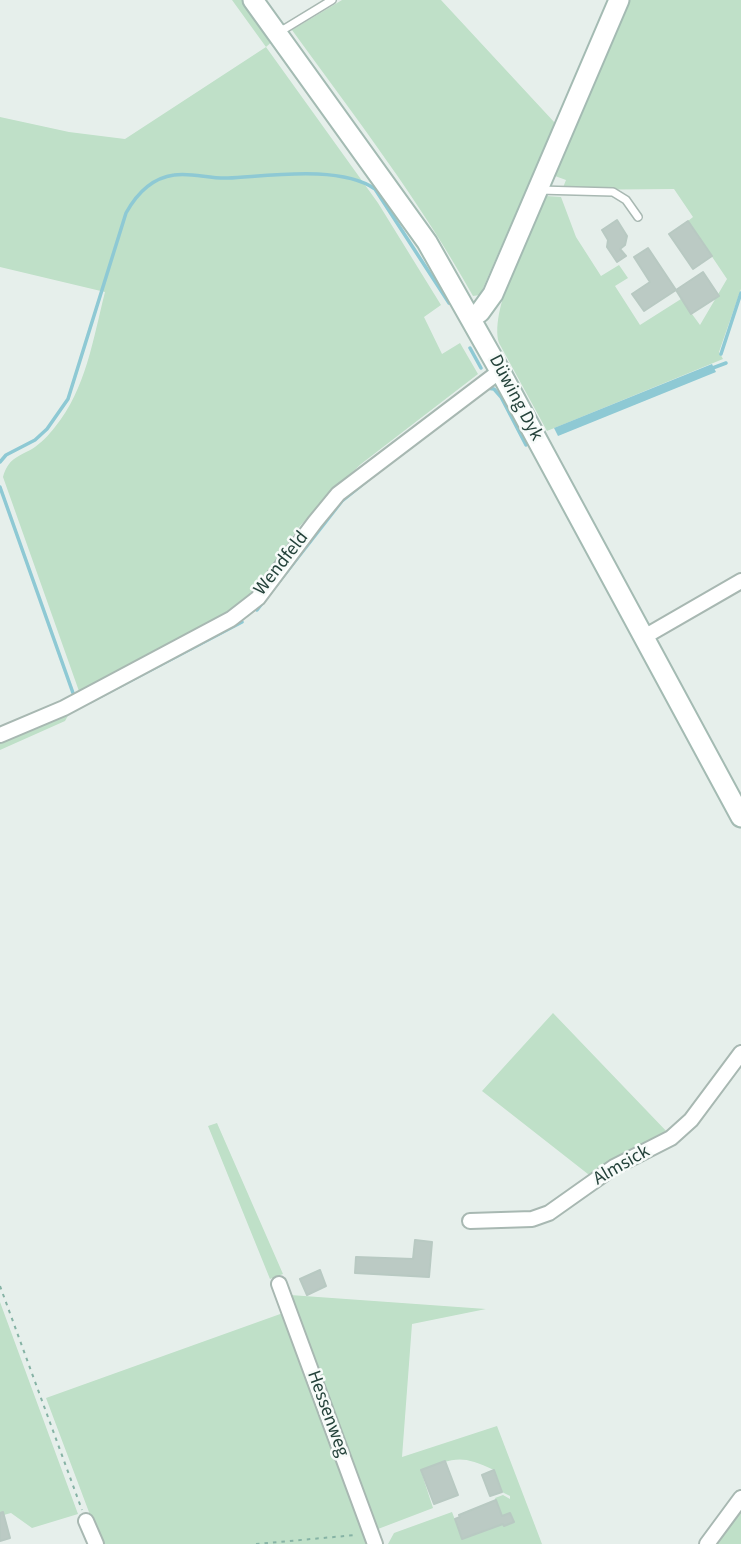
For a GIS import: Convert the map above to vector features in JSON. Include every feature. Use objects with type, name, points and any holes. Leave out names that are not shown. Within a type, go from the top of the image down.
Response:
[{"type":"street","name":"Düwing Dyk","points":[[253,0],[409,215],[471,318],[741,817]]},
{"type":"street","points":[[471,318],[480,312],[493,295],[619,0]]},
{"type":"street","name":"Wendfeld","points":[[0,735],[64,708],[231,619],[258,598],[338,494],[500,370]]},
{"type":"street","points":[[644,637],[741,581]]},
{"type":"street","name":"Almsick","points":[[470,1221],[532,1219],[549,1213],[614,1167],[671,1138],[691,1120],[741,1053]]},
{"type":"street","name":"Hessenweg","points":[[279,1284],[373,1539]]},
{"type":"street","points":[[707,1544],[741,1498]]},
{"type":"street","points":[[86,1521],[96,1544]]},
{"type":"lane","points":[[275,31],[286,28],[332,0]]},
{"type":"lane","points":[[538,190],[613,192],[626,200],[638,216]]},
{"type":"path","points":[[0,1286],[86,1521]]},
{"type":"path","points":[[256,1544],[373,1539]]},
{"type":"green space","points":[[232,0],[247,0],[275,39],[266,47]]},
{"type":"green space","points":[[342,0],[441,0],[555,123],[480,295],[473,296],[409,193],[292,30]]},
{"type":"green space","points":[[630,0],[741,0],[741,289],[719,352],[723,359],[547,431],[499,343],[498,328],[500,310],[513,270],[546,196],[561,197],[576,237],[601,276],[619,265],[628,278],[615,286],[640,325],[681,299],[700,325],[727,279],[688,221],[693,217],[674,189],[562,190],[566,180],[555,176]]},
{"type":"green space","points":[[266,47],[378,203],[441,305],[424,317],[442,354],[460,343],[478,374],[361,464],[333,490],[299,527],[251,595],[219,620],[80,694],[3,477],[10,462],[41,442],[66,412],[87,363],[105,292],[0,267],[0,117],[69,132],[125,139]]},
{"type":"green space","points":[[62,712],[69,714],[65,721],[0,750],[0,740]]},
{"type":"green space","points":[[553,1013],[670,1135],[593,1178],[482,1091]]},
{"type":"green space","points":[[217,1123],[283,1274],[270,1279],[208,1126]]},
{"type":"green space","points":[[290,1295],[486,1309],[412,1324],[402,1457],[497,1426],[542,1544],[388,1544],[394,1533],[452,1512],[462,1538],[513,1523],[510,1513],[502,1516],[495,1498],[503,1495],[510,1499],[510,1496],[502,1492],[494,1470],[465,1460],[450,1461],[421,1471],[433,1508],[378,1529]]},
{"type":"green space","points":[[0,1302],[78,1514],[32,1528],[11,1513],[0,1516]]},
{"type":"green space","points":[[283,1313],[370,1544],[101,1544],[46,1398]]},
{"type":"green space","points":[[741,1507],[741,1544],[713,1544]]},
{"type":"water","points":[[712,364],[716,372],[558,436],[554,428]]},
{"type":"building","points":[[617,220],[627,236],[625,245],[620,249],[626,256],[617,262],[607,247],[608,240],[602,230]]},
{"type":"building","points":[[688,221],[712,256],[693,269],[669,234]]},
{"type":"building","points":[[648,248],[676,290],[644,311],[632,294],[650,282],[634,257]]},
{"type":"building","points":[[703,272],[719,296],[691,314],[676,290]]},
{"type":"building","points":[[415,1240],[432,1242],[429,1277],[355,1273],[356,1257],[413,1259]]},
{"type":"building","points":[[320,1270],[326,1286],[307,1295],[300,1279]]},
{"type":"building","points":[[445,1461],[458,1495],[434,1504],[421,1470]]},
{"type":"building","points":[[494,1470],[502,1492],[490,1496],[482,1475]]},
{"type":"building","points":[[496,1500],[502,1516],[510,1513],[514,1522],[462,1539],[455,1519]]},
{"type":"building","points":[[3,1512],[10,1538],[0,1541],[0,1513]]},
{"type":"waterway","points":[[0,462],[6,455],[35,440],[47,429],[68,399],[126,213],[146,188],[166,177],[187,174],[214,178],[324,174],[360,182],[375,189],[449,303]]},
{"type":"waterway","points":[[721,354],[741,293]]},
{"type":"waterway","points":[[470,348],[481,368]]},
{"type":"waterway","points":[[710,369],[726,363]]},
{"type":"waterway","points":[[486,388],[494,389],[501,397],[526,445]]},
{"type":"waterway","points":[[257,610],[342,501],[368,480]]},
{"type":"waterway","points":[[0,487],[73,693]]},
{"type":"waterway","points":[[90,702],[242,622]]}]
